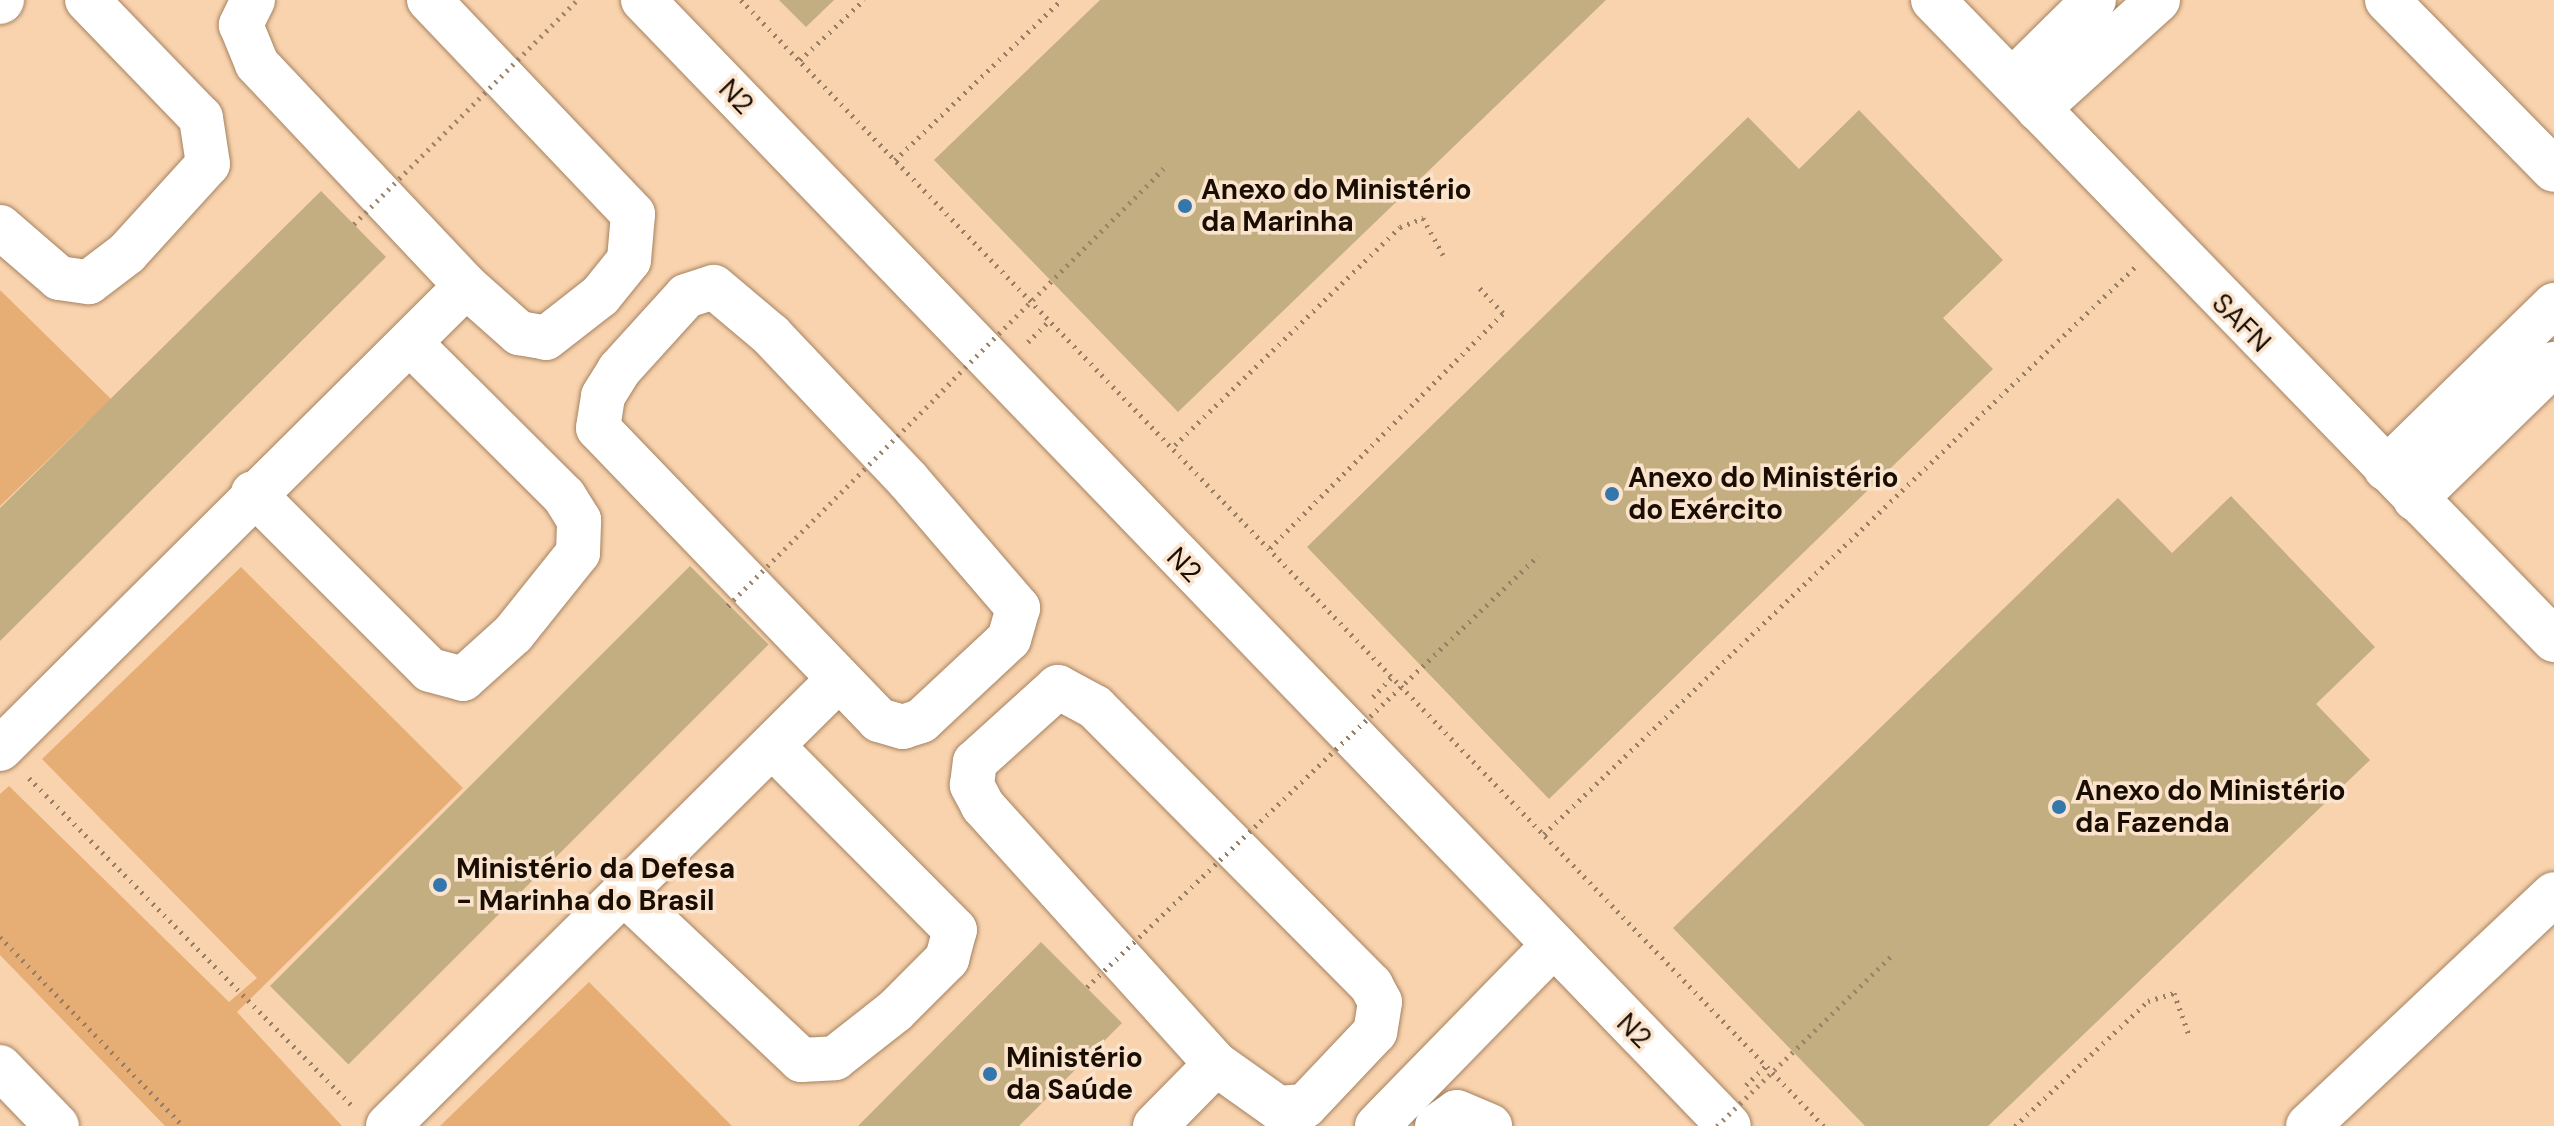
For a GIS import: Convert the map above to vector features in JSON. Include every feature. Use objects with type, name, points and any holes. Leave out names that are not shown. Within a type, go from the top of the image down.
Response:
[{"type":"main road","points":[[0,227],[59,278],[89,282],[127,253],[208,164],[201,118],[87,0]]},
{"type":"main road","points":[[253,0],[241,25],[257,64],[466,286],[519,333],[546,338],[600,296],[629,260],[637,229],[633,214],[429,0]]},
{"type":"main road","name":"N2","points":[[643,0],[1551,948],[1729,1126]]},
{"type":"main road","name":"SAFN","points":[[1933,0],[2161,242],[2554,640]]},
{"type":"main road","points":[[2025,95],[2094,0]]},
{"type":"main road","points":[[2025,95],[2158,0]]},
{"type":"main road","points":[[2387,0],[2554,170]]},
{"type":"main road","points":[[0,749],[253,493],[466,286]]},
{"type":"main road","points":[[700,290],[730,295],[771,335],[971,548],[1018,608],[1009,639],[921,721],[892,727],[838,680],[598,428],[603,396],[619,370],[700,290]]},
{"type":"main road","points":[[2401,484],[2554,305]]},
{"type":"main road","points":[[253,493],[430,670],[463,679],[513,634],[578,553],[579,520],[564,496],[410,343]]},
{"type":"main road","points":[[2401,484],[2554,364]]},
{"type":"main road","points":[[375,1120],[623,892],[838,680]]},
{"type":"main road","points":[[1071,690],[1095,707],[1371,985],[1380,1002],[1375,1032],[1305,1106],[1278,1108],[1216,1064],[972,785],[975,762],[1044,693],[1071,690]]},
{"type":"main road","points":[[623,892],[801,1060],[835,1058],[895,1011],[947,959],[955,930],[773,747]]},
{"type":"main road","points":[[2308,1126],[2554,894]]},
{"type":"main road","points":[[1377,1126],[1551,948]]},
{"type":"main road","points":[[1161,1124],[1216,1064]]},
{"type":"main road","points":[[0,1067],[57,1126]]},
{"type":"main road","points":[[1437,1126],[1457,1112],[1490,1126]]},
{"type":"path","points":[[354,224],[577,0]]},
{"type":"path","points":[[741,0],[1175,445],[1824,1126]]},
{"type":"path","points":[[800,60],[864,0]]},
{"type":"path","points":[[895,160],[1061,0]]},
{"type":"path","points":[[728,606],[1163,169]]},
{"type":"path","points":[[1175,445],[1400,227],[1423,218],[1443,255]]},
{"type":"path","points":[[1544,834],[2161,242]]},
{"type":"path","points":[[1270,548],[1503,313],[1477,285]]},
{"type":"path","points":[[1087,987],[1538,556]]},
{"type":"path","points":[[0,749],[375,1120]]},
{"type":"path","points":[[0,937],[183,1126]]},
{"type":"path","points":[[1717,1126],[1891,956]]},
{"type":"path","points":[[2015,1126],[2148,1001],[2174,993],[2189,1035]]},
{"type":"shaded area","points":[[0,290],[111,399],[0,506]]},
{"type":"shaded area","points":[[241,567],[463,788],[237,1012],[342,1126],[165,1126],[0,955],[0,794],[9,786],[229,1002],[257,978],[42,759]]},
{"type":"shaded area","points":[[589,982],[732,1126],[440,1126]]},
{"type":"building","points":[[779,0],[834,0],[806,27]]},
{"type":"building","name":"Anexo do Ministério da Marinha","points":[[1100,0],[1606,0],[1178,412],[934,160]]},
{"type":"building","name":"Anexo do Ministério do Exército","points":[[1859,110],[2003,260],[1943,318],[1993,369],[1549,799],[1307,547],[1748,117],[1799,169]]},
{"type":"building","points":[[321,191],[386,257],[0,641],[0,508]]},
{"type":"building","name":"Anexo do Ministério da Fazenda","points":[[2231,496],[2375,647],[2316,704],[2370,760],[1988,1126],[1865,1126],[1673,928],[2118,498],[2172,553]]},
{"type":"building","name":"Ministério da Defesa - Marinha do Brasil","points":[[690,566],[768,644],[348,1065],[270,986]]},
{"type":"building","name":"Ministério da Saúde","points":[[1041,942],[1122,1023],[1019,1126],[858,1126]]},
{"type":"place","name":"Anexo do Ministério da Marinha","points":[[1185,206]]},
{"type":"place","name":"Anexo do Ministério do Exército","points":[[1612,494]]},
{"type":"place","name":"Anexo do Ministério da Fazenda","points":[[2059,807]]},
{"type":"place","name":"Ministério da Defesa - Marinha do Brasil","points":[[440,885]]},
{"type":"place","name":"Ministério da Saúde","points":[[990,1074]]}]
